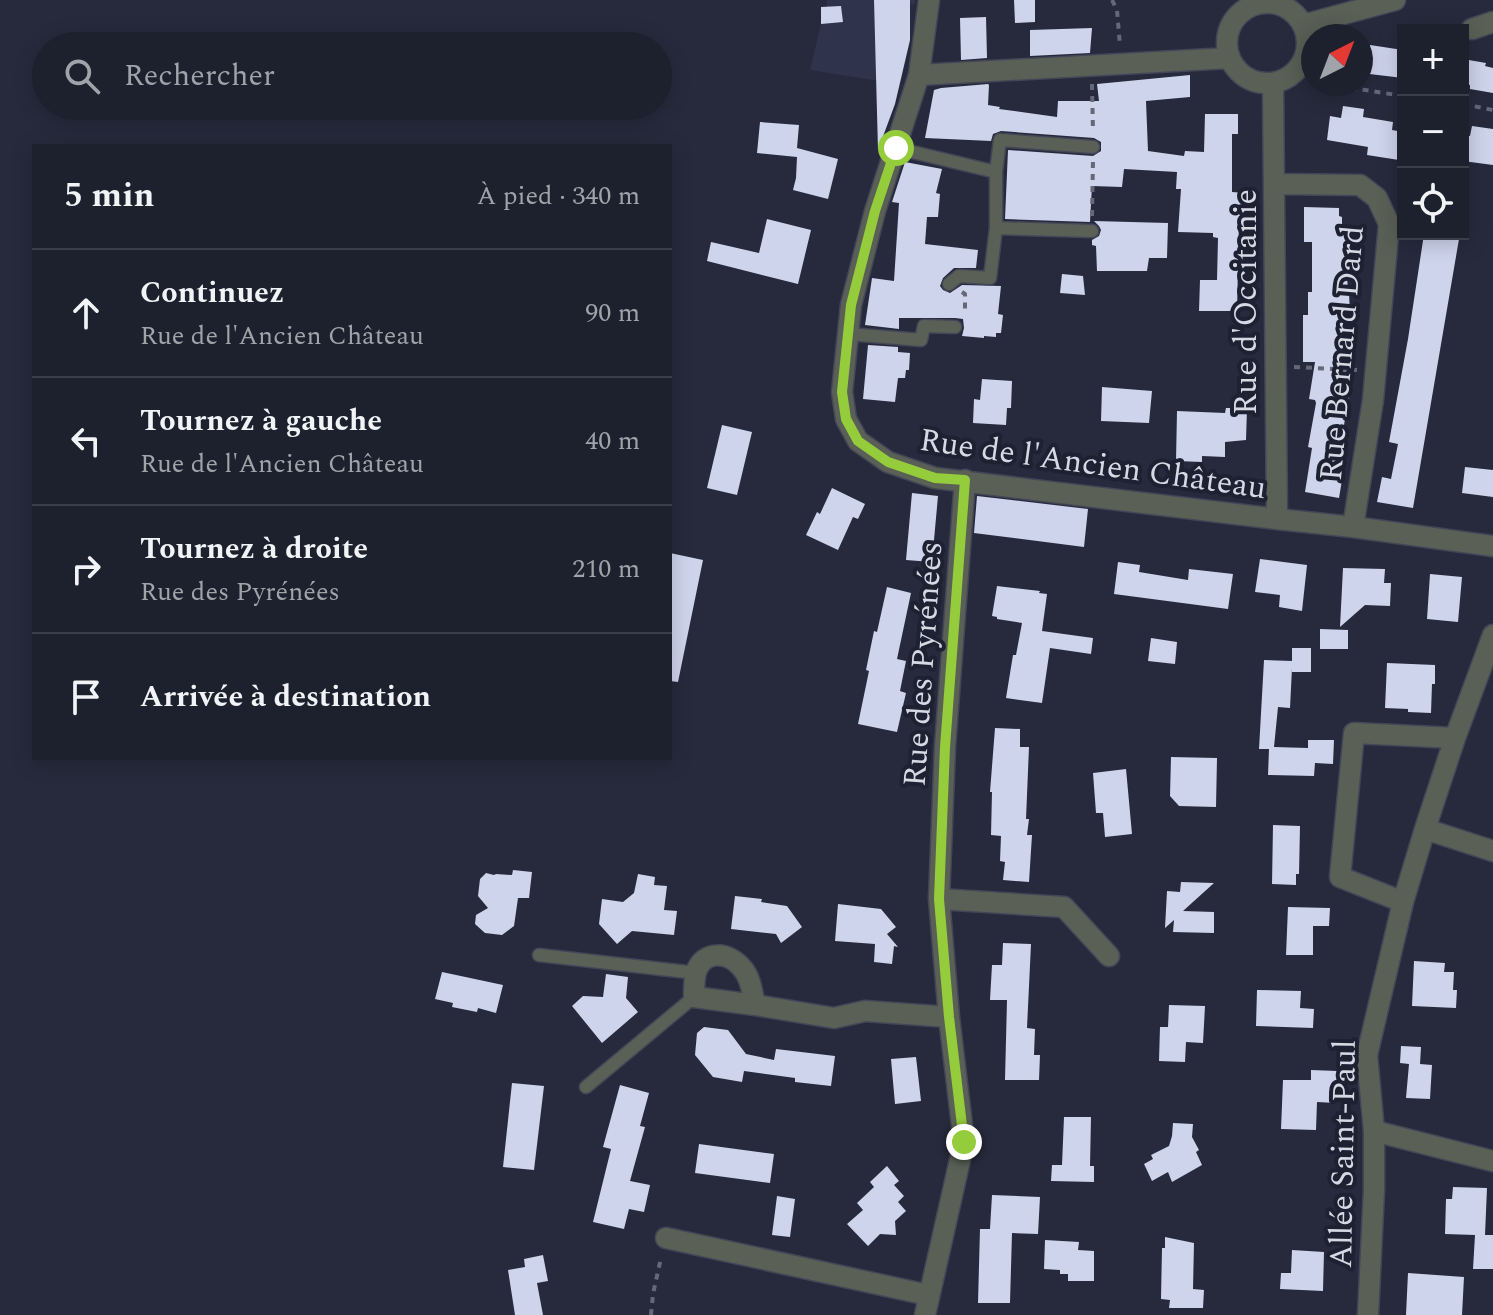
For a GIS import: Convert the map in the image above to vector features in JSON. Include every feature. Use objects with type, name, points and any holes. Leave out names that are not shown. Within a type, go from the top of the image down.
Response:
[{"type":"street","name":"Rue de l'Ancien Château","points":[[929,0],[919,75],[875,211],[851,305],[842,392],[846,419],[858,441],[888,462],[935,478],[1493,546]]},
{"type":"street","points":[[1307,24],[1395,0]]},
{"type":"street","points":[[1301,75],[1273,83],[1260,83],[1247,78],[1230,58],[1227,46],[1228,34],[1240,7],[1275,4],[1296,15],[1302,24]]},
{"type":"street","points":[[1472,29],[1493,22]]},
{"type":"street","points":[[919,75],[1230,58]]},
{"type":"street","name":"Rue d'Occitanie","points":[[1273,83],[1277,519]]},
{"type":"street","name":"Rue Bernard Dard","points":[[1274,184],[1360,185],[1377,198],[1389,224],[1373,400],[1353,527]]},
{"type":"street","name":"Rue des Pyrénées","points":[[666,1238],[927,1305],[964,1142],[939,899],[945,747],[965,480]]},
{"type":"street","name":"Allée Saint-Paul","points":[[1368,1315],[1374,1131],[1367,1055],[1403,902],[1455,738],[1493,635]]},
{"type":"street","points":[[1403,902],[1340,877],[1354,733],[1455,738]]},
{"type":"street","points":[[1425,829],[1493,851]]},
{"type":"street","points":[[939,899],[1064,907],[1109,956]]},
{"type":"street","points":[[755,1005],[751,984],[743,968],[730,958],[714,955],[702,960],[696,973],[694,997],[834,1018],[865,1011],[949,1017]]},
{"type":"street","points":[[1374,1131],[1493,1161]]},
{"type":"lane","points":[[949,284],[959,276],[990,278],[1000,140],[1093,147]]},
{"type":"lane","points":[[896,148],[996,172]]},
{"type":"lane","points":[[996,228],[1092,231]]},
{"type":"lane","points":[[848,334],[921,340],[924,326],[955,327]]},
{"type":"lane","points":[[539,955],[696,973]]},
{"type":"lane","points":[[586,1087],[694,997]]},
{"type":"path","points":[[1112,0],[1117,10],[1121,64]]},
{"type":"path","points":[[1092,66],[1092,231]]},
{"type":"path","points":[[1373,91],[1397,95]]},
{"type":"path","points":[[1469,105],[1493,110]]},
{"type":"path","points":[[949,284],[965,294],[965,319],[955,327]]},
{"type":"path","points":[[1275,367],[1375,370]]},
{"type":"path","points":[[651,1315],[666,1238]]},
{"type":"shaded area","points":[[827,0],[915,0],[915,4],[910,5],[910,40],[901,81],[810,70],[821,24],[821,7],[827,7]]},
{"type":"building","points":[[874,0],[910,0],[910,40],[895,104],[878,150]]},
{"type":"building","points":[[1014,0],[1035,0],[1035,22],[1015,23]]},
{"type":"building","points":[[841,6],[843,22],[821,24],[821,7]]},
{"type":"building","points":[[986,17],[987,58],[961,60],[960,18]]},
{"type":"building","points":[[1092,28],[1090,53],[1030,56],[1030,30]]},
{"type":"building","points":[[1373,45],[1397,49],[1397,77],[1373,74]]},
{"type":"building","points":[[1469,60],[1486,63],[1485,66],[1493,68],[1493,93],[1470,89]]},
{"type":"building","points":[[1190,75],[1190,97],[1146,101],[1148,151],[1184,156],[1185,151],[1204,152],[1205,114],[1238,114],[1238,134],[1232,134],[1232,192],[1245,193],[1244,219],[1239,219],[1237,311],[1199,311],[1200,280],[1217,280],[1218,238],[1213,237],[1213,233],[1178,232],[1181,189],[1176,189],[1177,172],[1124,169],[1122,187],[1092,186],[1090,222],[1005,219],[1008,150],[1093,156],[1101,151],[1101,142],[1094,138],[1001,131],[993,134],[991,141],[925,138],[934,90],[941,88],[988,84],[988,105],[1057,117],[1058,101],[1099,101],[1097,84]]},
{"type":"building","points":[[1343,106],[1364,109],[1363,117],[1393,122],[1392,130],[1397,131],[1397,160],[1367,155],[1368,147],[1327,140],[1330,116],[1341,118]]},
{"type":"building","points":[[760,122],[799,125],[797,148],[838,159],[828,199],[793,190],[797,157],[757,153]]},
{"type":"building","points":[[1472,126],[1493,129],[1493,165],[1469,162]]},
{"type":"building","points":[[905,162],[942,169],[936,193],[940,194],[938,217],[927,217],[925,244],[978,250],[976,268],[954,268],[943,278],[940,286],[950,293],[962,285],[1001,286],[998,314],[1003,315],[1001,333],[996,333],[996,337],[962,336],[963,319],[955,318],[899,318],[899,329],[865,325],[872,278],[894,281],[899,203],[892,202]]},
{"type":"building","points":[[1304,207],[1339,208],[1342,230],[1347,230],[1350,316],[1346,316],[1344,394],[1349,395],[1336,473],[1343,474],[1339,498],[1305,492],[1312,448],[1308,447],[1316,403],[1309,399],[1315,362],[1303,362],[1303,315],[1308,315],[1308,292],[1312,292],[1312,242],[1304,242]]},
{"type":"building","points":[[767,219],[811,230],[798,284],[707,261],[711,242],[759,253]]},
{"type":"building","points":[[1094,221],[1168,223],[1167,258],[1149,258],[1147,271],[1097,271],[1096,246],[1092,245],[1092,240],[1099,236],[1101,230]]},
{"type":"building","points":[[1423,240],[1459,240],[1413,508],[1377,502],[1382,477],[1391,479],[1398,444],[1389,442]]},
{"type":"building","points":[[1062,274],[1083,276],[1085,295],[1060,293]]},
{"type":"building","points":[[868,345],[898,347],[898,352],[910,353],[909,370],[906,370],[905,378],[898,378],[895,402],[863,399]]},
{"type":"building","points":[[982,379],[1012,381],[1011,408],[1007,408],[1006,425],[973,423],[974,399],[980,400]]},
{"type":"building","points":[[1102,387],[1152,391],[1149,423],[1101,421]]},
{"type":"building","points":[[1226,408],[1247,408],[1246,440],[1225,442],[1225,457],[1202,456],[1202,462],[1176,461],[1177,411],[1225,413]]},
{"type":"building","points":[[722,425],[752,432],[737,495],[707,488]]},
{"type":"building","points":[[1465,467],[1493,470],[1493,497],[1462,493]]},
{"type":"building","points":[[832,488],[865,504],[858,519],[853,517],[838,550],[806,535]]},
{"type":"building","points":[[912,493],[938,496],[932,562],[906,560]]},
{"type":"building","points":[[977,496],[1088,509],[1084,547],[974,533]]},
{"type":"building","points":[[672,553],[703,560],[678,682],[672,681]]},
{"type":"building","points":[[1260,559],[1307,565],[1302,611],[1279,607],[1280,595],[1255,592]]},
{"type":"building","points":[[1118,562],[1140,565],[1139,572],[1188,580],[1189,569],[1233,574],[1228,609],[1114,594]]},
{"type":"building","points":[[1343,568],[1385,569],[1384,583],[1391,583],[1390,606],[1365,605],[1340,627]]},
{"type":"building","points":[[1430,574],[1462,577],[1458,622],[1427,619]]},
{"type":"building","points":[[997,586],[1047,594],[1042,631],[1093,638],[1091,654],[1050,648],[1042,703],[1006,698],[1022,623],[992,616]]},
{"type":"building","points":[[887,587],[911,593],[897,659],[906,661],[900,691],[906,693],[897,732],[858,724],[874,631],[877,632]]},
{"type":"building","points":[[1320,629],[1348,630],[1348,649],[1320,649]]},
{"type":"building","points":[[1151,638],[1177,642],[1175,664],[1148,661]]},
{"type":"building","points":[[1292,648],[1311,648],[1311,672],[1292,672],[1292,668],[1290,708],[1278,707],[1274,747],[1308,748],[1308,740],[1334,740],[1333,764],[1315,763],[1314,776],[1268,775],[1269,749],[1259,749],[1264,660],[1292,661]]},
{"type":"building","points":[[1387,663],[1435,665],[1431,713],[1385,708]]},
{"type":"building","points":[[995,728],[1020,729],[1020,747],[1029,747],[1026,819],[1029,819],[1027,835],[1032,835],[1029,882],[1003,880],[1005,862],[1000,861],[1001,836],[991,835],[990,792]]},
{"type":"building","points":[[1171,757],[1217,758],[1216,807],[1179,806],[1170,796]]},
{"type":"building","points":[[1126,769],[1132,834],[1105,837],[1103,813],[1096,813],[1093,773]]},
{"type":"building","points":[[1273,825],[1300,826],[1296,885],[1272,884]]},
{"type":"building","points":[[513,870],[532,872],[529,898],[518,898],[514,926],[502,935],[485,933],[475,924],[476,915],[488,908],[478,896],[480,879],[486,873],[512,875]]},
{"type":"building","points":[[638,874],[655,877],[654,885],[667,886],[664,910],[677,911],[674,935],[632,931],[617,944],[599,924],[602,899],[623,902],[634,893]]},
{"type":"building","points":[[1181,882],[1214,883],[1183,911],[1214,912],[1214,933],[1173,932],[1174,920],[1165,928],[1167,891],[1180,892]]},
{"type":"building","points":[[735,896],[787,906],[802,927],[781,943],[776,934],[731,929]]},
{"type":"building","points":[[838,904],[881,909],[896,927],[887,934],[898,947],[894,946],[892,964],[874,962],[875,944],[835,941]]},
{"type":"building","points":[[1288,907],[1330,908],[1329,926],[1313,926],[1313,955],[1286,955]]},
{"type":"building","points":[[1003,943],[1031,944],[1027,1028],[1035,1029],[1034,1055],[1040,1055],[1039,1080],[1005,1080],[1007,1000],[990,1000],[992,965],[1002,965]]},
{"type":"building","points":[[1414,961],[1445,963],[1444,972],[1454,972],[1456,1008],[1412,1006]]},
{"type":"building","points":[[442,972],[503,985],[496,1013],[478,1008],[477,1012],[452,1007],[453,1003],[435,999]]},
{"type":"building","points":[[606,974],[628,977],[626,998],[638,1012],[602,1043],[572,1006],[583,996],[603,997]]},
{"type":"building","points":[[1257,990],[1301,991],[1300,1008],[1314,1009],[1313,1028],[1256,1026]]},
{"type":"building","points":[[1169,1005],[1205,1006],[1203,1043],[1186,1042],[1185,1062],[1159,1061],[1160,1027],[1168,1027]]},
{"type":"building","points":[[704,1027],[728,1030],[746,1054],[774,1060],[776,1049],[835,1056],[831,1086],[744,1071],[742,1082],[713,1077],[695,1055],[697,1033]]},
{"type":"building","points":[[1401,1046],[1421,1047],[1420,1064],[1432,1065],[1430,1099],[1406,1098],[1409,1064],[1400,1063]]},
{"type":"building","points":[[916,1057],[921,1101],[895,1104],[891,1059]]},
{"type":"building","points":[[1311,1070],[1337,1071],[1336,1103],[1317,1102],[1316,1130],[1281,1129],[1283,1080],[1311,1080]]},
{"type":"building","points":[[512,1083],[544,1086],[534,1170],[503,1167]]},
{"type":"building","points":[[620,1085],[649,1093],[640,1126],[645,1127],[630,1181],[650,1185],[644,1212],[629,1209],[624,1229],[593,1222],[611,1149],[603,1147]]},
{"type":"building","points":[[1064,1117],[1091,1117],[1090,1166],[1094,1166],[1094,1182],[1051,1181],[1052,1165],[1062,1165]]},
{"type":"building","points":[[1173,1123],[1193,1124],[1192,1137],[1202,1165],[1172,1182],[1168,1172],[1152,1181],[1144,1164],[1153,1159],[1151,1155],[1169,1146]]},
{"type":"building","points":[[699,1144],[774,1154],[770,1183],[695,1173]]},
{"type":"building","points":[[887,1166],[899,1181],[894,1185],[904,1196],[898,1202],[906,1211],[895,1221],[896,1235],[880,1234],[868,1246],[847,1224],[863,1210],[857,1203],[874,1187],[870,1182]]},
{"type":"building","points":[[1453,1187],[1487,1188],[1485,1235],[1493,1235],[1493,1269],[1473,1269],[1475,1235],[1445,1234],[1446,1199],[1452,1199]]},
{"type":"building","points":[[992,1195],[1040,1197],[1038,1234],[1012,1233],[1010,1303],[978,1303],[980,1229],[990,1229]]},
{"type":"building","points":[[777,1196],[795,1199],[790,1237],[772,1235]]},
{"type":"building","points":[[1165,1237],[1194,1243],[1193,1289],[1204,1290],[1203,1308],[1169,1308],[1170,1300],[1161,1299]]},
{"type":"building","points":[[1045,1240],[1079,1242],[1078,1250],[1094,1251],[1094,1281],[1068,1281],[1068,1274],[1060,1274],[1060,1270],[1044,1269]]},
{"type":"building","points":[[1292,1250],[1324,1252],[1323,1291],[1280,1289],[1281,1273],[1291,1273]]},
{"type":"building","points":[[543,1255],[548,1281],[537,1283],[543,1315],[515,1315],[508,1270],[525,1267],[524,1259]]},
{"type":"building","points":[[1408,1273],[1464,1277],[1462,1315],[1406,1315]]},
{"type":"route","points":[[896,148],[875,211],[851,305],[842,392],[846,419],[858,441],[888,462],[935,478],[965,480],[945,747],[939,899],[964,1142]]}]
